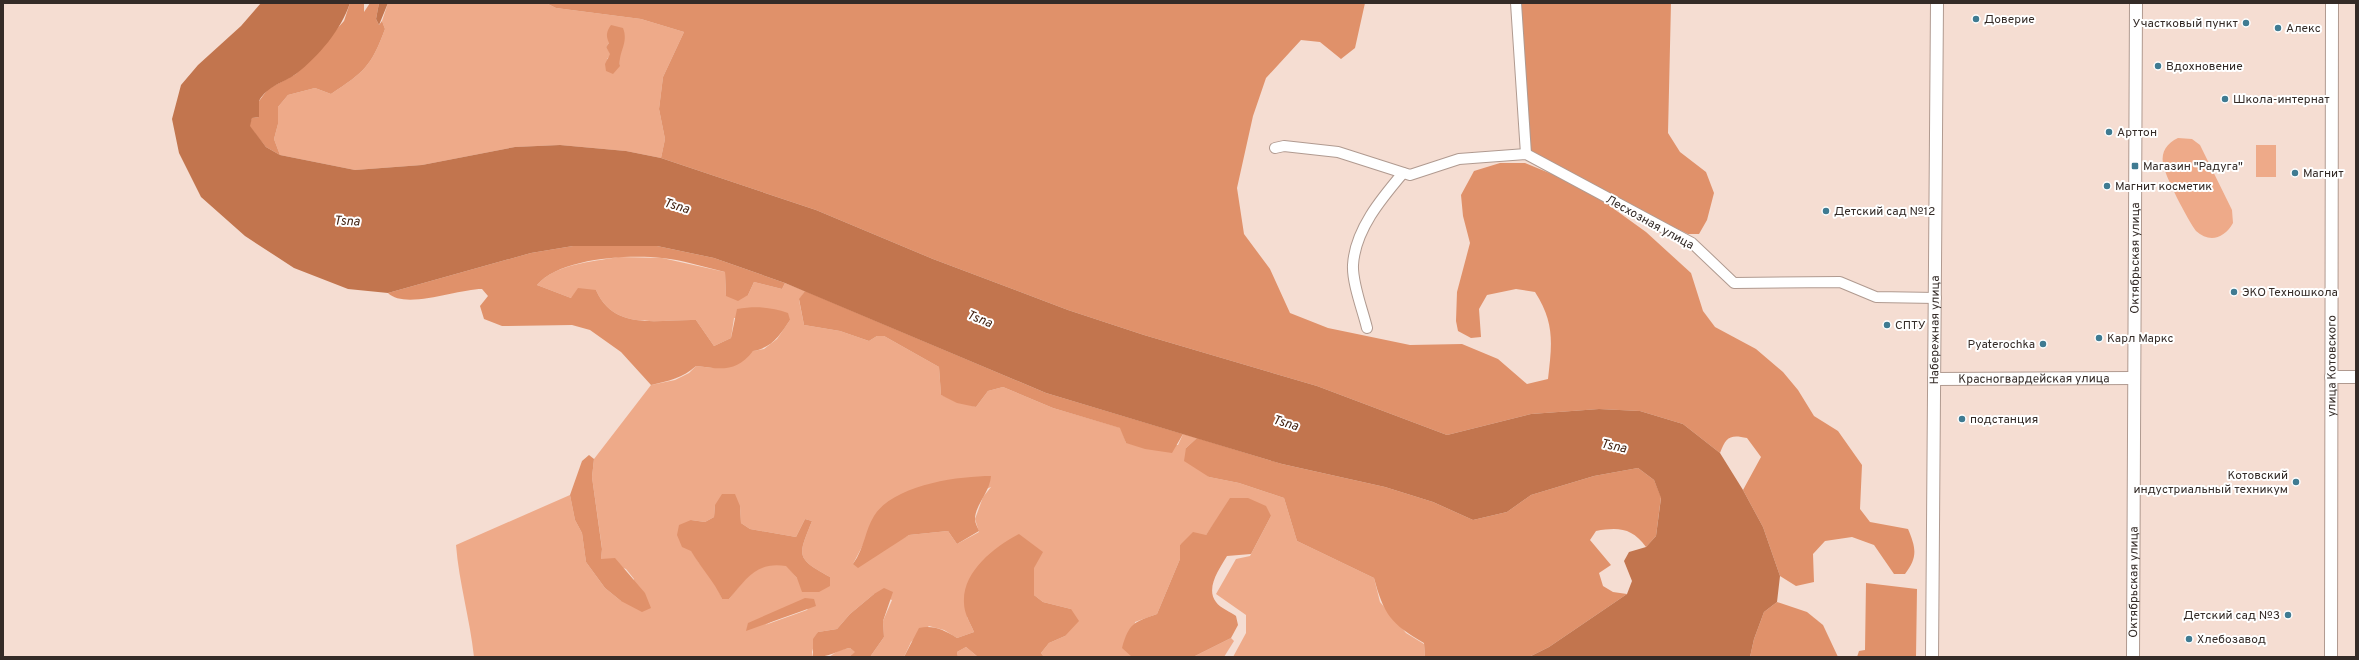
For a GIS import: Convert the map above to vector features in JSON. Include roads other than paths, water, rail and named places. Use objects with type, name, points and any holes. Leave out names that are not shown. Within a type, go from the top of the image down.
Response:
[{"type":"street","points":[[1275,148],[1284,146],[1338,152],[1410,175],[1459,159],[1526,154],[1516,3]]},
{"type":"street","name":"Набережная улица","points":[[1932,657],[1936,298],[1937,3]]},
{"type":"street","name":"Октябрьская улица","points":[[2132,657],[2136,3]]},
{"type":"street","name":"улица Котовского","points":[[2331,657],[2332,3]]},
{"type":"street","name":"Лесхозная улица","points":[[1526,154],[1692,243],[1734,283],[1840,282],[1876,296],[1936,298]]},
{"type":"street","points":[[1367,328],[1353,267],[1356,246],[1382,198],[1403,173]]},
{"type":"street","points":[[2331,377],[2356,376]]},
{"type":"street","name":"Красногвардейская улица","points":[[1934,379],[2134,378]]},
{"type":"water","name":"Tsna","points":[[261,3],[350,3],[335,33],[321,51],[296,74],[266,92],[259,101],[259,117],[252,118],[250,126],[266,147],[280,155],[355,170],[422,165],[515,147],[560,145],[626,151],[661,158],[816,210],[933,259],[1068,310],[1144,335],[1317,386],[1447,435],[1531,414],[1599,409],[1640,411],[1683,424],[1720,453],[1743,490],[1763,527],[1780,576],[1777,602],[1764,612],[1754,639],[1750,657],[1529,657],[1549,647],[1627,594],[1632,581],[1624,561],[1629,552],[1646,547],[1656,536],[1661,498],[1654,480],[1638,468],[1594,476],[1531,495],[1507,512],[1473,520],[1433,502],[1385,487],[1282,464],[1046,393],[785,283],[714,258],[657,246],[573,246],[531,253],[388,293],[348,289],[294,268],[245,236],[201,197],[179,153],[172,119],[181,85],[198,65],[241,26]]},
{"type":"water","points":[[379,3],[388,3],[379,25],[376,19]]},
{"type":"place","name":"Доверие","points":[[1976,19]]},
{"type":"place","name":"Участковый пункт","points":[[2246,23]]},
{"type":"place","name":"Алекс","points":[[2278,28]]},
{"type":"place","name":"Вдохновение","points":[[2158,66]]},
{"type":"place","name":"Школа-интернат","points":[[2225,99]]},
{"type":"place","name":"Арттон","points":[[2109,132]]},
{"type":"place","name":"Магазин \"Радуга\"","points":[[2135,166]]},
{"type":"place","name":"Магнит","points":[[2295,173]]},
{"type":"place","name":"Магнит косметик","points":[[2107,186]]},
{"type":"place","name":"Детский сад №12","points":[[1826,211]]},
{"type":"place","name":"ЭКО Техношкола","points":[[2234,292]]},
{"type":"place","name":"СПТУ","points":[[1887,325]]},
{"type":"place","name":"Карл Маркс","points":[[2099,338]]},
{"type":"place","name":"Pyaterochka","points":[[2043,344]]},
{"type":"place","name":"подстанция","points":[[1962,419]]},
{"type":"place","name":"Котовский индустриальный техникум","points":[[2296,482]]},
{"type":"place","name":"Детский сад №3","points":[[2288,615]]},
{"type":"place","name":"Хлебозавод","points":[[2189,639]]}]
